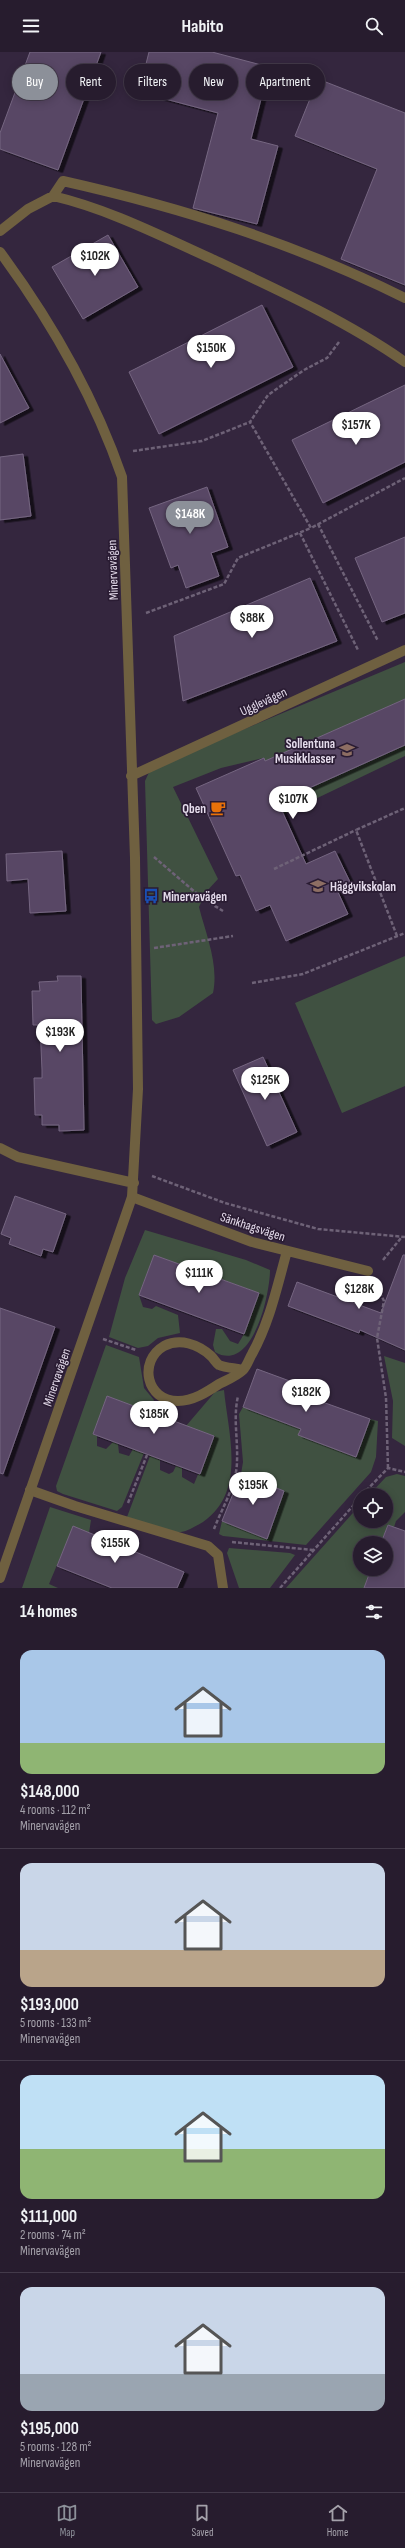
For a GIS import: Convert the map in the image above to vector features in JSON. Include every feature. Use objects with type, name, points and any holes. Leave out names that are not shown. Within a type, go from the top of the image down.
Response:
[{"type":"street","points":[[0,231],[28,209],[53,196],[63,181],[139,198],[302,251],[405,298]]},
{"type":"street","points":[[53,196],[116,215],[270,286],[384,347],[405,362]]},
{"type":"street","name":"Minervavägen","points":[[0,252],[48,320],[85,390],[114,454],[122,477],[127,620],[138,1089],[135,1170],[132,1197],[0,1578]]},
{"type":"street","name":"Ugglevägen","points":[[131,776],[405,650]]},
{"type":"street","points":[[0,1148],[18,1157],[134,1183]]},
{"type":"street","name":"Sänkhagsvägen","points":[[132,1197],[252,1242],[368,1271]]},
{"type":"street","points":[[243,1370],[218,1365],[202,1350],[183,1342],[172,1342],[152,1356],[147,1367],[148,1378],[153,1389],[162,1397],[177,1401],[197,1397],[243,1370],[263,1334],[275,1300],[287,1251]]},
{"type":"street","points":[[30,1490],[120,1520],[208,1546],[218,1555],[223,1588]]},
{"type":"path","points":[[114,454],[202,441],[250,422],[268,395],[304,370],[327,358],[349,329]]},
{"type":"path","points":[[250,422],[311,528]]},
{"type":"path","points":[[127,620],[224,584],[238,558],[311,528],[405,478]]},
{"type":"path","points":[[318,524],[387,658]]},
{"type":"path","points":[[300,532],[367,668]]},
{"type":"path","points":[[274,869],[405,808]]},
{"type":"path","points":[[356,830],[397,936]]},
{"type":"path","points":[[150,854],[202,898],[223,911]]},
{"type":"path","points":[[252,983],[303,974],[405,933]]},
{"type":"path","points":[[151,948],[233,936]]},
{"type":"path","points":[[135,1170],[225,1203],[318,1229],[401,1238],[405,1237]]},
{"type":"path","points":[[369,1488],[388,1468],[386,1398],[377,1338],[384,1301],[368,1271],[388,1257],[401,1238]]},
{"type":"path","points":[[102,1339],[152,1356]]},
{"type":"path","points":[[208,1546],[238,1463],[235,1408],[243,1370]]},
{"type":"path","points":[[120,1520],[148,1455]]},
{"type":"path","points":[[388,1468],[405,1472]]},
{"type":"path","points":[[280,1588],[353,1506]]},
{"type":"path","points":[[208,1546],[225,1542],[313,1550]]},
{"type":"green space","points":[[405,662],[405,699],[265,761],[263,758],[221,768],[173,787],[218,879],[206,892],[199,907],[213,960],[214,982],[213,993],[179,1017],[156,1024],[152,1020],[145,781],[151,768]]},
{"type":"green space","points":[[405,745],[405,756],[284,814],[279,802]]},
{"type":"green space","points":[[405,956],[405,1086],[342,1113],[295,1003]]},
{"type":"green space","points":[[145,1230],[246,1260],[270,1270],[267,1296],[256,1329],[249,1342],[239,1352],[228,1356],[215,1352],[213,1345],[216,1329],[222,1329],[230,1341],[238,1344],[244,1334],[259,1293],[154,1255],[139,1295],[143,1307],[152,1309],[156,1306],[178,1315],[180,1333],[158,1338],[148,1346],[138,1348],[109,1337],[125,1278]]},
{"type":"green space","points":[[106,1345],[139,1357],[144,1388],[154,1400],[149,1412],[107,1396],[93,1434],[97,1436],[97,1446],[106,1449],[113,1442],[118,1444],[119,1453],[129,1456],[133,1449],[144,1453],[122,1507],[117,1511],[63,1494],[57,1491],[56,1486]]},
{"type":"green space","points":[[384,1356],[405,1363],[405,1446],[392,1438],[393,1401]]},
{"type":"green space","points":[[224,1390],[232,1461],[230,1478],[225,1495],[217,1509],[203,1522],[181,1532],[168,1531],[127,1517],[150,1456],[160,1460],[160,1470],[169,1474],[173,1472],[176,1466],[182,1468],[182,1477],[194,1484],[214,1436],[186,1426],[215,1392]]},
{"type":"green space","points":[[243,1407],[301,1429],[299,1435],[356,1457],[370,1419],[378,1421],[376,1457],[371,1472],[357,1488],[353,1488],[353,1492],[306,1545],[223,1536],[219,1534],[222,1521],[267,1539],[284,1491],[241,1474],[243,1462],[239,1414]]},
{"type":"green space","points":[[397,1474],[405,1476],[405,1512],[396,1521],[394,1527],[393,1488],[376,1488],[386,1477]]},
{"type":"green space","points":[[50,1507],[91,1520],[89,1533],[73,1527],[49,1584],[58,1588],[22,1588]]},
{"type":"green space","points":[[353,1513],[353,1528],[387,1528],[384,1536],[353,1536],[353,1576],[368,1576],[365,1585],[372,1588],[286,1588]]},
{"type":"green space","points":[[229,1548],[290,1553],[295,1555],[270,1588],[239,1588],[227,1553]]},
{"type":"building","points":[[30,52],[101,52],[97,64],[66,64],[66,100],[84,100],[58,170],[0,149],[0,133],[12,100],[58,100],[58,64],[26,64]]},
{"type":"building","points":[[149,52],[212,52],[258,64],[246,64],[246,100],[261,100],[251,139],[278,146],[257,224],[193,208],[218,113],[169,100],[181,100],[181,64],[146,64]]},
{"type":"building","points":[[325,82],[405,113],[405,285],[341,259],[377,169],[295,136],[310,100],[325,100]]},
{"type":"building","points":[[108,235],[138,287],[83,319],[52,267]]},
{"type":"building","points":[[262,305],[293,367],[159,434],[129,372]]},
{"type":"building","points":[[0,354],[29,408],[0,423]]},
{"type":"building","points":[[405,385],[405,462],[323,503],[292,440]]},
{"type":"building","points":[[23,454],[31,516],[0,520],[0,457]]},
{"type":"building","points":[[207,487],[228,547],[211,553],[219,576],[186,588],[178,565],[171,568],[149,508]]},
{"type":"building","points":[[405,537],[405,613],[382,622],[355,558]]},
{"type":"building","points":[[310,578],[337,641],[183,701],[174,636]]},
{"type":"building","points":[[405,699],[405,745],[278,802],[306,864],[335,851],[351,884],[337,890],[348,914],[286,941],[270,905],[256,911],[240,875],[236,876],[196,788],[264,758],[265,761]]},
{"type":"building","points":[[62,851],[66,911],[30,913],[28,879],[7,881],[6,854]]},
{"type":"building","points":[[57,976],[81,976],[84,1130],[59,1131],[59,1125],[42,1125],[42,1115],[35,1115],[34,1078],[42,1078],[42,1070],[40,1025],[33,1025],[32,991],[40,991],[39,982],[58,981]]},
{"type":"building","points":[[263,1057],[297,1132],[267,1146],[233,1070]]},
{"type":"building","points":[[15,1196],[66,1214],[53,1252],[43,1249],[41,1256],[9,1244],[11,1238],[1,1234]]},
{"type":"building","points":[[154,1255],[259,1293],[244,1334],[139,1295]]},
{"type":"building","points":[[403,1255],[405,1255],[405,1350],[360,1330],[359,1333],[288,1306],[297,1282],[381,1313]]},
{"type":"building","points":[[0,1308],[55,1327],[3,1474],[0,1473]]},
{"type":"building","points":[[257,1369],[317,1391],[314,1399],[370,1419],[356,1457],[298,1435],[301,1429],[243,1407]]},
{"type":"building","points":[[107,1396],[214,1436],[200,1474],[93,1434]]},
{"type":"building","points":[[241,1474],[284,1491],[267,1539],[222,1521]]},
{"type":"building","points":[[73,1526],[184,1572],[177,1588],[112,1588],[57,1566]]},
{"type":"building","points":[[393,1527],[405,1531],[405,1588],[364,1588],[368,1576],[393,1576],[393,1536],[384,1536],[387,1528],[393,1528]]},
{"type":"place","name":"Sollentuna Musikklasser","points":[[347,750]]},
{"type":"place","name":"Qben","points":[[218,808]]},
{"type":"place","name":"Häggvikskolan","points":[[318,886]]},
{"type":"place","name":"Minervavägen","points":[[151,896]]}]
